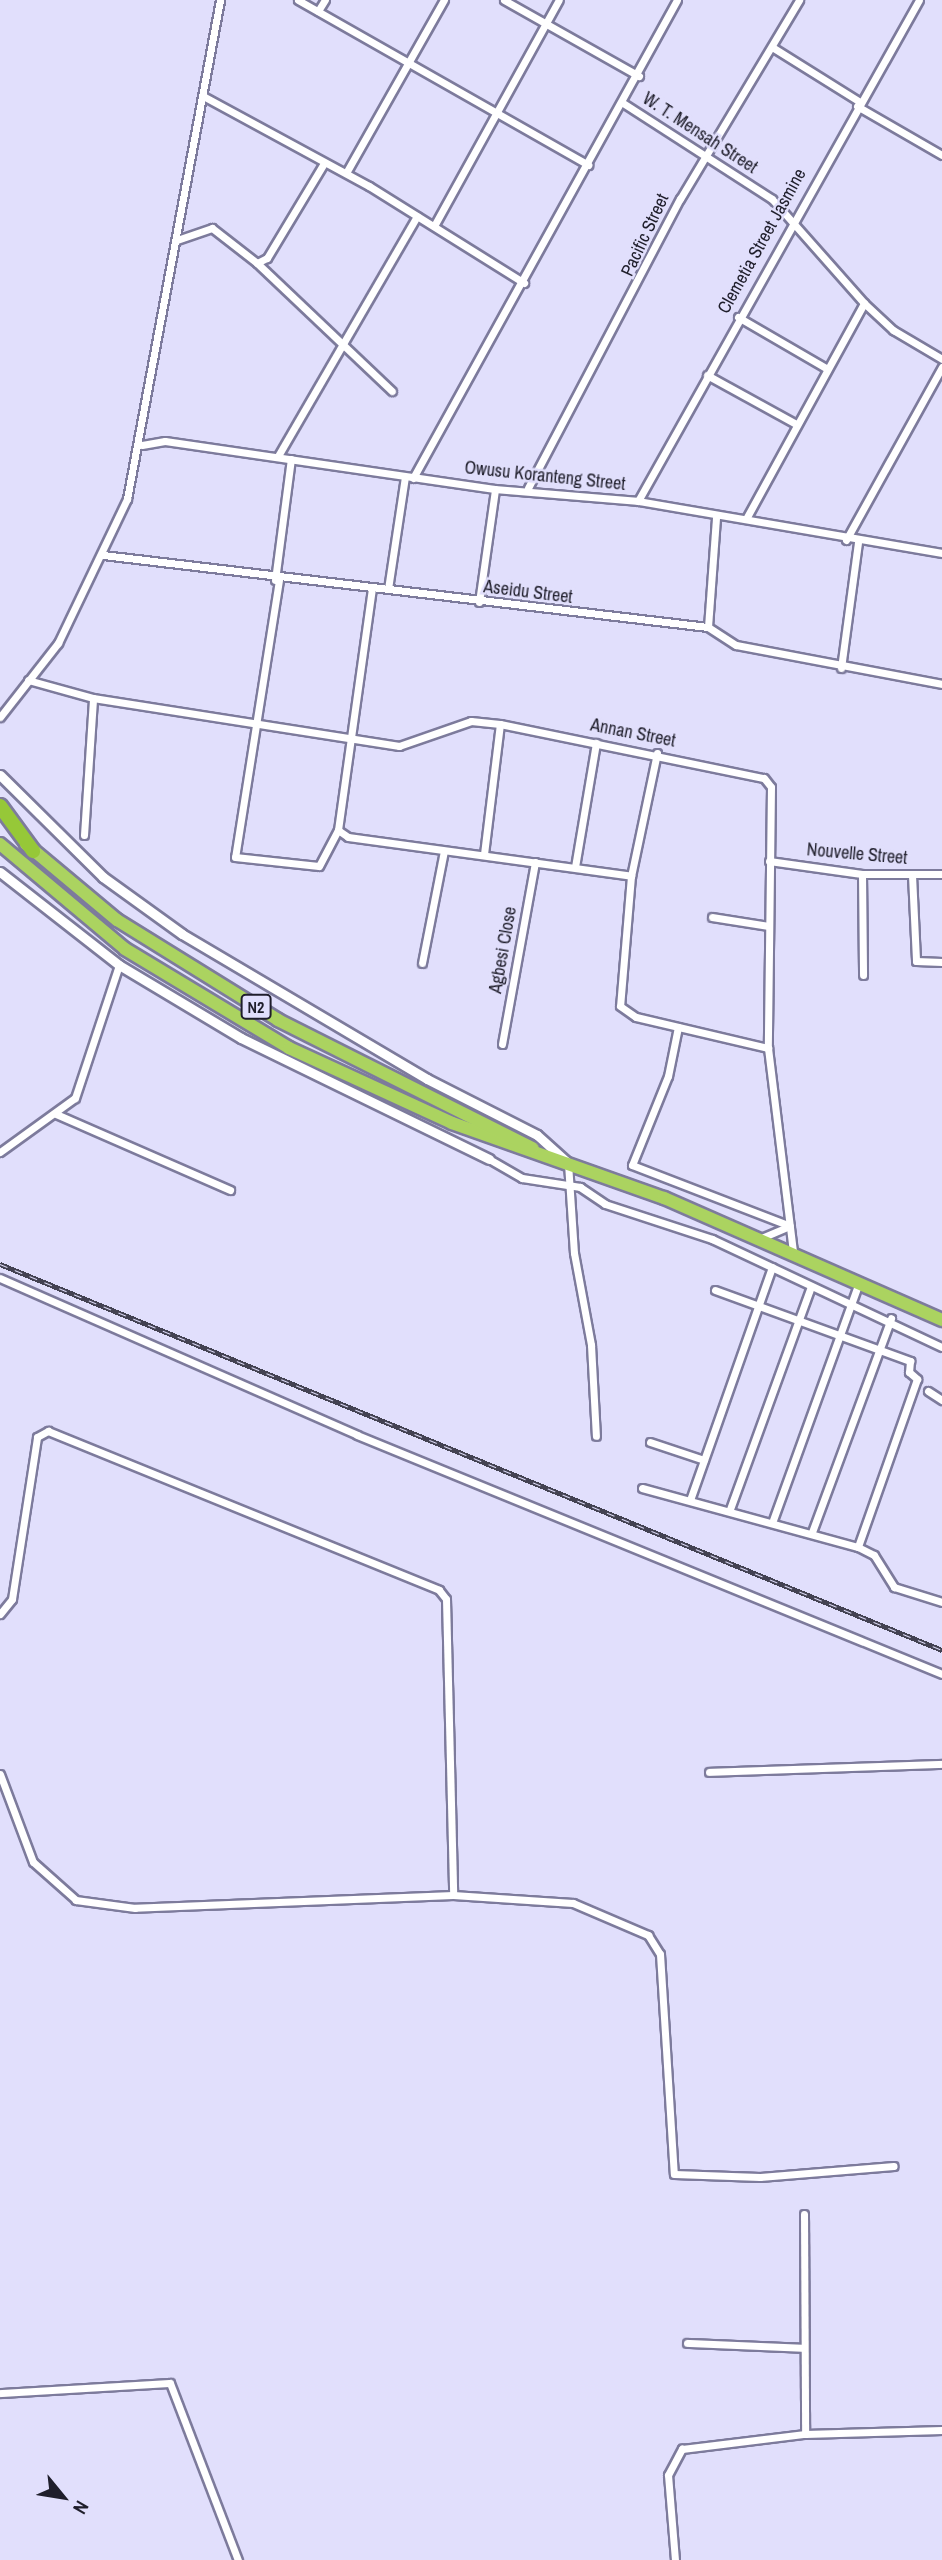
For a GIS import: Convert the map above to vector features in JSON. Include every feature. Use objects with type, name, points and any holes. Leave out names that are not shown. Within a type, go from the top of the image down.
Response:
[{"type":"highway","points":[[0,806],[33,851]]},
{"type":"highway","name":"N2","points":[[0,818],[33,851],[117,920],[267,1013],[344,1057],[510,1132],[539,1153]]},
{"type":"highway","name":"N2","points":[[0,844],[125,949],[225,1012],[358,1082],[507,1146],[568,1163],[759,1239],[942,1320]]},
{"type":"street","points":[[0,717],[58,643],[103,555],[142,445],[220,0]]},
{"type":"street","points":[[298,0],[409,60],[497,116],[588,165]]},
{"type":"street","points":[[318,11],[324,0]]},
{"type":"street","points":[[346,173],[444,0]]},
{"type":"street","points":[[504,0],[639,76]]},
{"type":"street","points":[[434,226],[559,0]]},
{"type":"street","points":[[388,589],[409,477],[524,283],[639,76],[677,0]]},
{"type":"street","name":"Pacific Street","points":[[528,488],[706,154],[799,0]]},
{"type":"street","name":"Clemetia Street Jasmine","points":[[638,501],[793,216],[919,0]]},
{"type":"street","points":[[772,47],[942,155]]},
{"type":"street","points":[[203,96],[346,173],[524,283]]},
{"type":"street","name":"W. T. Mensah Street","points":[[623,103],[706,154],[793,216],[864,303],[893,330],[942,359]]},
{"type":"street","points":[[257,263],[273,250],[324,163]]},
{"type":"street","points":[[278,456],[417,216]]},
{"type":"street","points":[[177,240],[212,228],[257,263],[344,341],[392,391]]},
{"type":"street","points":[[747,517],[826,368],[864,303]]},
{"type":"street","points":[[738,317],[826,368]]},
{"type":"street","points":[[846,540],[942,367]]},
{"type":"street","points":[[707,375],[796,424]]},
{"type":"street","name":"Owusu Koranteng Street","points":[[142,445],[166,441],[495,489],[528,488],[638,501],[716,517],[747,517],[846,540],[942,553]]},
{"type":"street","points":[[291,458],[277,580],[235,857],[319,866],[338,830],[372,588]]},
{"type":"street","points":[[479,602],[495,489]]},
{"type":"street","points":[[708,627],[716,517]]},
{"type":"street","points":[[841,667],[858,542]]},
{"type":"street","name":"Aseidu Street","points":[[103,555],[277,580],[388,589],[479,602],[708,627],[736,645],[942,684]]},
{"type":"street","name":"Annan Street","points":[[28,680],[93,698],[399,746],[471,721],[500,724],[657,753],[769,782],[768,1048],[793,1253]]},
{"type":"street","points":[[84,835],[93,698]]},
{"type":"street","points":[[484,854],[500,724]]},
{"type":"street","points":[[575,867],[596,743]]},
{"type":"street","points":[[657,753],[631,876],[620,1006],[678,1027],[768,1048]]},
{"type":"street","points":[[0,775],[103,877],[183,934],[427,1079],[537,1135],[568,1163],[591,1345],[596,1436]]},
{"type":"street","points":[[338,830],[348,837],[631,876]]},
{"type":"street","points":[[422,963],[444,851]]},
{"type":"street","name":"Nouvelle Street","points":[[769,861],[862,874],[942,873]]},
{"type":"street","name":"Agbesi Close","points":[[502,1044],[534,862]]},
{"type":"street","points":[[0,872],[119,965],[359,1101],[489,1159],[522,1178],[569,1184],[850,1300],[891,1318],[942,1347]]},
{"type":"street","points":[[862,874],[863,975]]},
{"type":"street","points":[[912,875],[916,961],[942,962]]},
{"type":"street","points":[[712,917],[768,926]]},
{"type":"street","points":[[0,1152],[36,1121],[56,1114],[80,1086],[119,965]]},
{"type":"street","points":[[678,1027],[668,1076],[632,1165],[790,1226]]},
{"type":"street","points":[[56,1114],[230,1191]]},
{"type":"street","points":[[759,1239],[790,1226]]},
{"type":"street","points":[[690,1500],[772,1268]]},
{"type":"street","points":[[0,1278],[369,1440],[942,1674]]},
{"type":"street","points":[[773,1520],[850,1300],[859,1283]]},
{"type":"street","points":[[730,1509],[811,1286]]},
{"type":"street","points":[[715,1290],[799,1318],[909,1360],[916,1379],[858,1547]]},
{"type":"street","points":[[812,1532],[891,1318]]},
{"type":"street","points":[[928,1391],[942,1400]]},
{"type":"street","points":[[0,1614],[12,1599],[37,1437],[48,1431],[439,1590],[446,1599],[453,1895]]},
{"type":"street","points":[[650,1442],[704,1460]]},
{"type":"street","points":[[642,1488],[773,1520],[858,1547],[874,1555],[894,1587],[942,1602]]},
{"type":"street","points":[[709,1772],[942,1764]]},
{"type":"street","points":[[0,1774],[33,1862],[76,1900],[135,1908],[453,1895],[573,1903],[648,1936],[660,1954],[674,2174],[760,2176],[894,2166]]},
{"type":"street","points":[[804,2214],[805,2434]]},
{"type":"street","points":[[687,2343],[804,2348]]},
{"type":"street","points":[[0,2393],[170,2383],[238,2560]]},
{"type":"street","points":[[675,2560],[668,2475],[682,2449],[805,2434],[942,2430]]},
{"type":"railway","points":[[0,1264],[942,1650]]}]
